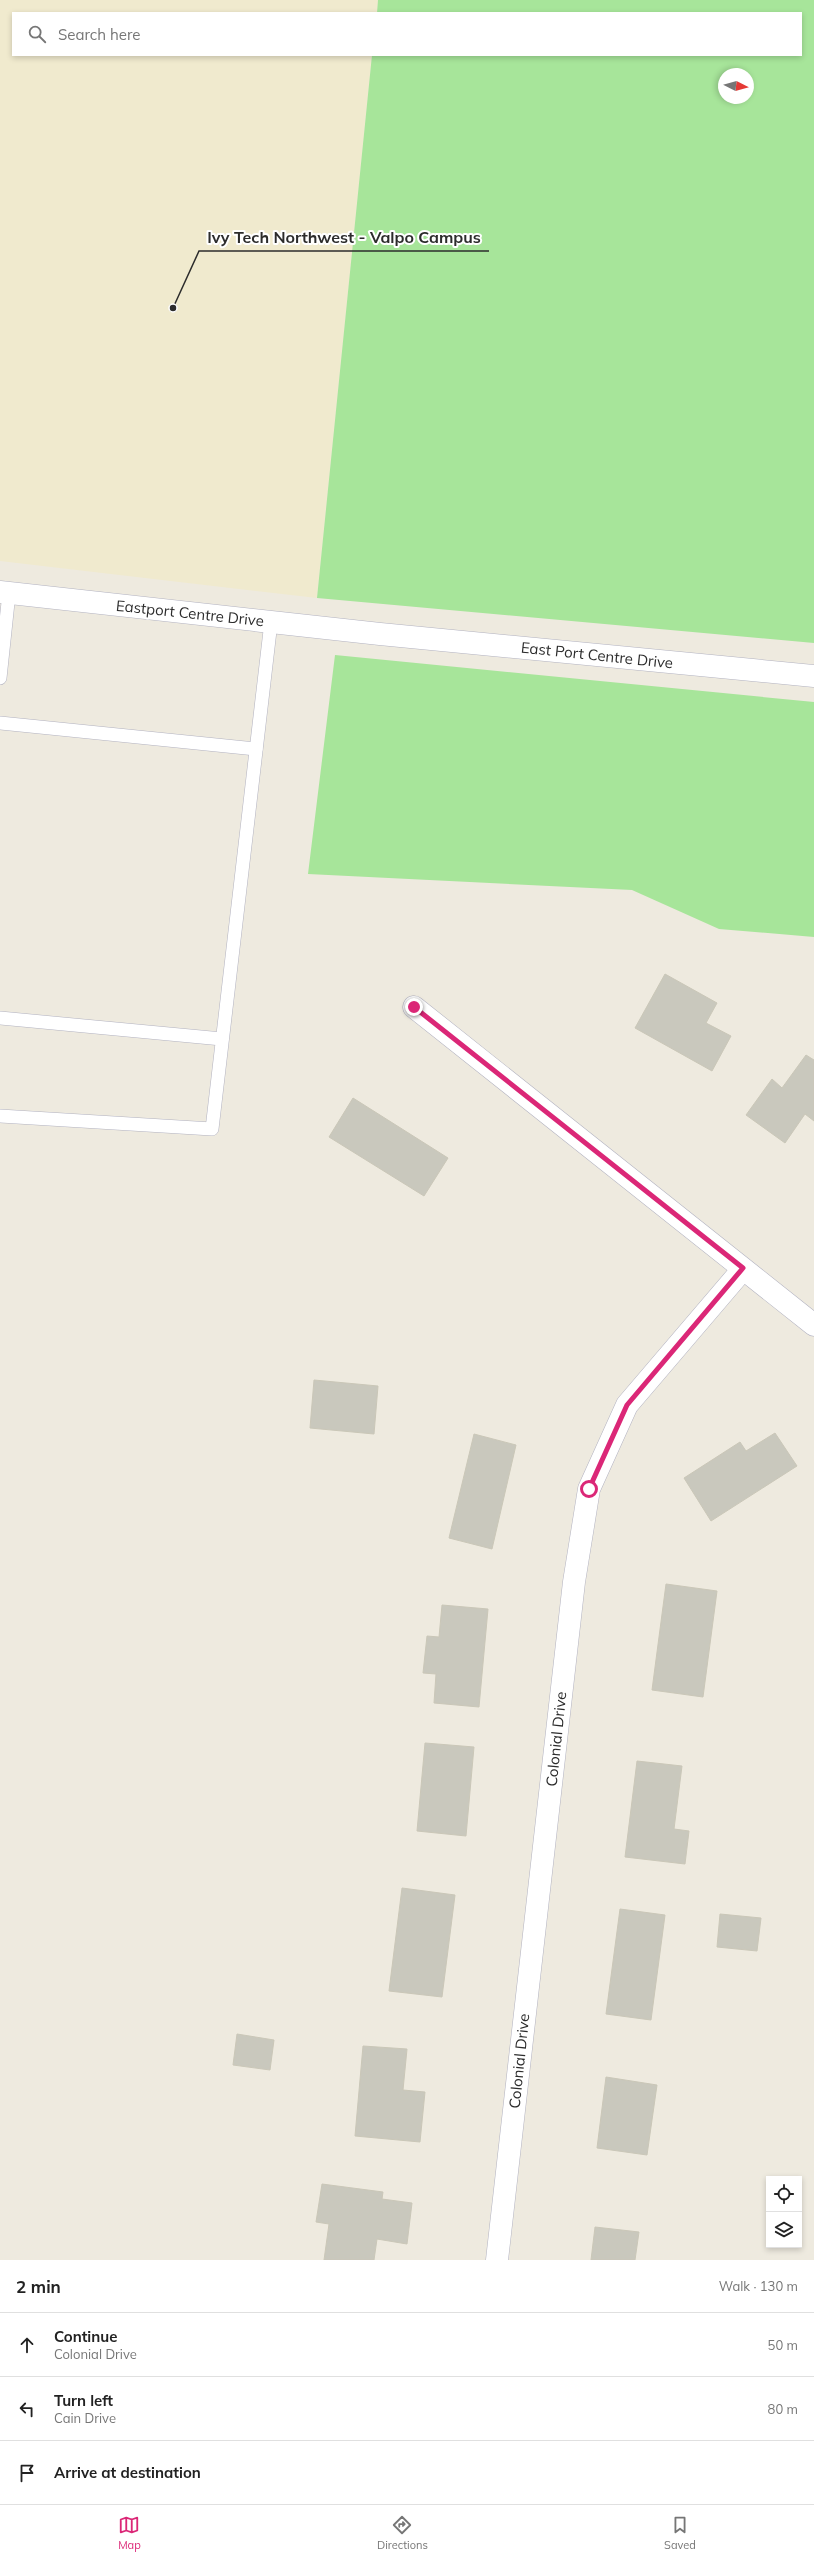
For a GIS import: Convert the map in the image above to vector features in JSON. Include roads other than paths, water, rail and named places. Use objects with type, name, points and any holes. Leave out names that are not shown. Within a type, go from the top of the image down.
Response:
[{"type":"street","name":"Eastport Centre Drive","points":[[4,593],[380,634]]},
{"type":"street","name":"East Port Centre Drive","points":[[380,634],[814,676]]},
{"type":"street","points":[[414,1007],[814,1325]]},
{"type":"street","name":"Colonial Drive","points":[[497,2260],[574,1582],[589,1489],[627,1405],[743,1268]]},
{"type":"lane","points":[[0,678],[4,593]]},
{"type":"lane","points":[[0,1116],[212,1129],[271,622]]},
{"type":"lane","points":[[0,723],[256,749]]},
{"type":"lane","points":[[0,1018],[222,1040]]},
{"type":"place","name":"Ivy Tech Northwest - Valpo Campus","points":[[173,308]]}]
